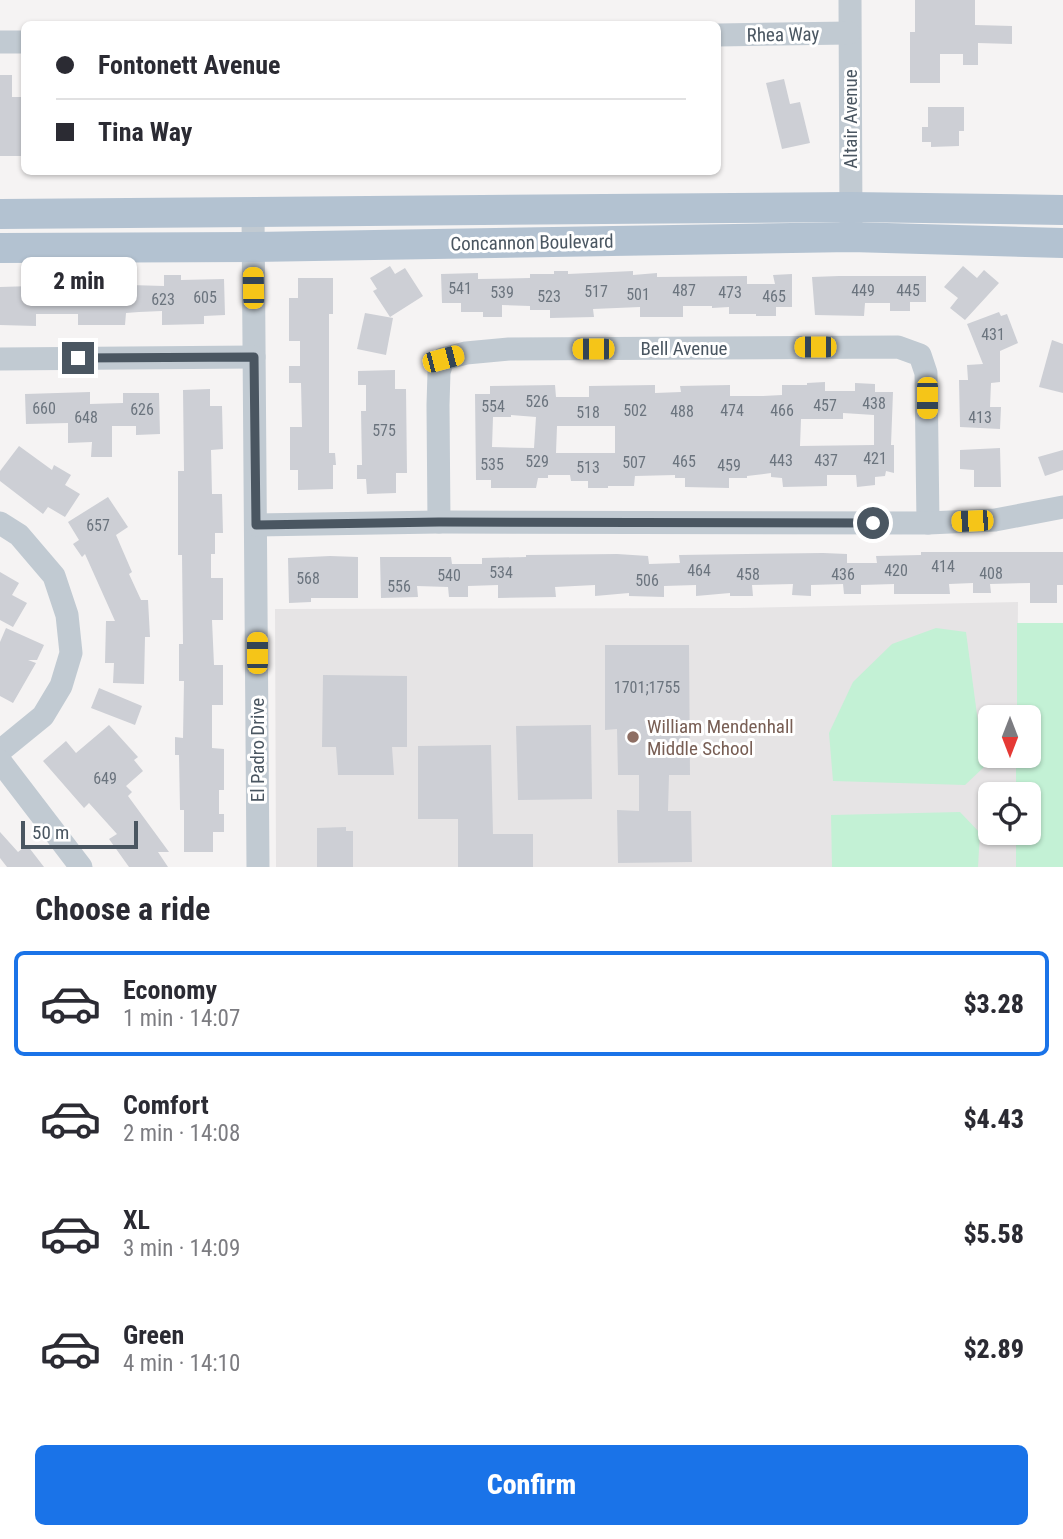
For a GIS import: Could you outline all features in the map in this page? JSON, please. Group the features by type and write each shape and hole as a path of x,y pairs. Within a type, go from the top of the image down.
{"main road":[{"name":"Concannon Boulevard","path":"0,214 850,207 1063,209"},
{"name":"Concannon Boulevard","path":"0,248 253,247 851,237 1063,243"}],"street":[{"name":"Altair Avenue","path":"850,0 851,237"},
{"name":"Rhea Way","path":"721,35 849,33"},
{"path":"0,42 21,42"},
{"name":"El Padro Drive","path":"253,213 258,867"},
{"name":"Bell Avenue","path":"439,522 438,405 439,372 443,359 466,353 509,349 898,347 920,355 926,373 928,523"},
{"path":"0,359 254,357"},
{"path":"256,525 439,522 928,523 995,520 1063,507"},
{"path":"0,523 19,535 54,576 67,615 71,653 61,686 43,716 0,751"},
{"path":"0,761 81,867"}],"shaded area":[{"name":"William Mendenhall Middle School","path":"1018,602 1017,705 978,705 978,768 1016,768 1016,782 978,782 978,845 1016,845 1016,867 276,867 275,609 740,608"}],"green space":[{"path":"1017,623 1063,623 1063,867 1016,867 1016,845 1041,845 1041,782 1016,782 1016,768 1041,768 1041,705 1017,705"},
{"path":"936,628 966,632 978,722 978,768 983,768 965,785 833,781 829,733 853,682 892,644"},
{"path":"960,812 978,831 978,867 832,867 831,815"}],"building":[{"path":"915,0 975,0 975,25 1012,26 1012,44 978,43 978,65 963,65 963,54 940,54 940,83 910,83 910,32 915,32"},
{"path":"0,75 12,75 12,97 21,97 21,156 0,156"},
{"path":"784,79 790,104 800,102 810,143 782,149 766,83"},
{"path":"928,107 964,107 964,131 959,131 959,146 931,147 931,142 922,142 922,127 928,127"},
{"path":"390,266 395,274 405,268 423,296 390,317 373,291 377,289 370,278"},
{"path":"963,266 977,278 984,270 999,283 965,320 950,308 958,298 944,287"},
{"path":"554,271 568,271 568,274 633,271 633,275 657,273 657,277 747,276 747,284 775,284 773,275 792,274 792,307 776,307 776,316 729,314 729,307 683,306 683,317 640,317 640,307 593,309 594,317 550,318 550,310 530,310 530,306 502,305 502,317 483,317 483,312 461,312 461,303 442,303 441,274 478,273 478,279 530,278 530,274 554,274"},
{"path":"164,275 181,275 181,280 224,279 225,315 204,316 204,324 162,325 162,311 139,312 126,313 125,325 78,325 78,314 36,314 36,326 0,325 0,287 96,284 164,286"},
{"path":"926,276 926,302 910,302 910,311 890,311 890,303 865,303 864,316 815,315 812,277"},
{"path":"298,278 333,278 333,314 329,314 329,453 335,453 333,489 298,490 298,470 290,470 290,427 302,427 301,383 289,383 289,366 300,366 300,341 289,341 289,298 298,298"},
{"path":"999,312 1001,316 1007,314 1018,343 1000,351 1000,382 991,383 990,407 1001,407 1000,429 960,427 959,380 968,380 967,365 983,364 967,324"},
{"path":"365,313 393,318 386,355 357,349"},
{"path":"1052,340 1063,344 1063,393 1039,387"},
{"path":"395,370 395,389 406,389 407,473 396,473 396,493 367,494 366,479 357,479 357,465 362,465 361,411 366,411 366,385 358,385 358,371"},
{"path":"825,382 825,391 855,391 855,383 875,384 875,392 893,392 891,445 894,445 894,473 886,471 885,476 875,477 875,485 857,487 856,475 827,475 827,486 783,487 782,478 771,477 771,473 747,478 729,478 729,488 685,487 685,478 675,478 675,475 635,476 634,486 608,488 588,488 588,481 571,481 570,475 538,478 536,488 491,488 491,480 476,480 475,394 490,394 490,386 555,385 556,397 589,397 589,386 655,385 655,393 681,392 680,386 730,385 730,396 763,396 782,395 782,385","holes":["843,413 874,415 874,445 800,446 801,419 843,419","493,417 536,417 534,448 492,447","557,426 615,426 615,453 556,453"]},
{"path":"210,389 210,406 222,406 223,449 211,450 212,494 222,494 223,533 215,533 215,554 211,554 211,578 223,578 223,620 212,620 214,665 223,665 223,705 212,705 212,748 224,749 224,790 219,790 219,814 224,814 224,832 213,832 213,852 184,852 184,810 180,810 179,755 175,755 175,737 183,738 184,681 179,681 179,644 183,644 182,555 178,555 178,471 184,471 183,390"},
{"path":"90,392 90,404 123,403 123,393 159,393 160,434 136,435 136,426 112,426 112,457 91,457 92,442 68,443 68,423 26,424 25,394"},
{"path":"19,446 52,470 54,465 71,475 65,485 80,494 65,517 48,507 43,514 0,481 0,471"},
{"path":"1000,448 1001,487 974,487 974,470 960,469 960,450"},
{"path":"1063,450 1063,470 1045,476 1038,457"},
{"path":"108,497 128,527 116,535 132,572 129,574 141,600 148,600 150,637 145,637 144,684 113,683 114,663 105,663 106,621 115,621 85,554 82,557 73,544 79,540 68,522"},
{"path":"921,552 1063,552 1063,585 1057,585 1057,603 1030,603 1030,583 990,584 991,593 973,593 973,583 949,584 950,594 894,594 894,584 861,585 861,594 844,594 843,584 811,585 811,596 792,595 793,584 752,585 753,596 730,596 730,593 696,596 696,585 664,586 664,597 629,596 629,593 595,596 595,585 555,587 556,597 498,598 498,585 468,586 468,597 449,597 448,587 417,586 418,597 381,598 380,557 451,557 452,564 482,564 482,558 617,554 648,556 649,564 680,563 679,555 823,553 847,554 847,563 877,563 876,556 921,555"},
{"path":"358,557 358,598 311,598 311,602 289,603 288,558"},
{"path":"0,572 19,583 12,595 27,603 13,627 0,620"},
{"path":"6,628 44,645 37,660 28,660 36,663 13,703 0,696 0,642"},
{"path":"605,645 689,645 690,775 669,775 668,811 691,811 692,862 618,863 617,810 639,811 639,775 618,775 617,729 605,730"},
{"path":"323,675 407,676 407,747 392,747 394,775 338,775 336,747 322,747"},
{"path":"99,688 142,706 135,725 91,708"},
{"path":"109,725 138,757 134,760 143,771 126,786 132,792 128,796 169,852 158,852 168,867 129,867 109,839 117,834 89,803 84,808 43,761 66,741 76,753"},
{"path":"591,725 592,799 518,800 516,726"},
{"path":"491,745 493,834 533,834 533,867 458,867 458,819 418,819 418,746"},
{"path":"346,827 346,831 353,831 353,867 317,867 317,828"},
{"path":"0,832 18,852 27,845 44,867 7,867 0,858"}],"place":[{"name":"William Mendenhall Middle School","path":"633,737"}],"route":[{"path":"78,358 254,357 256,525 439,522 873,523"}]}
